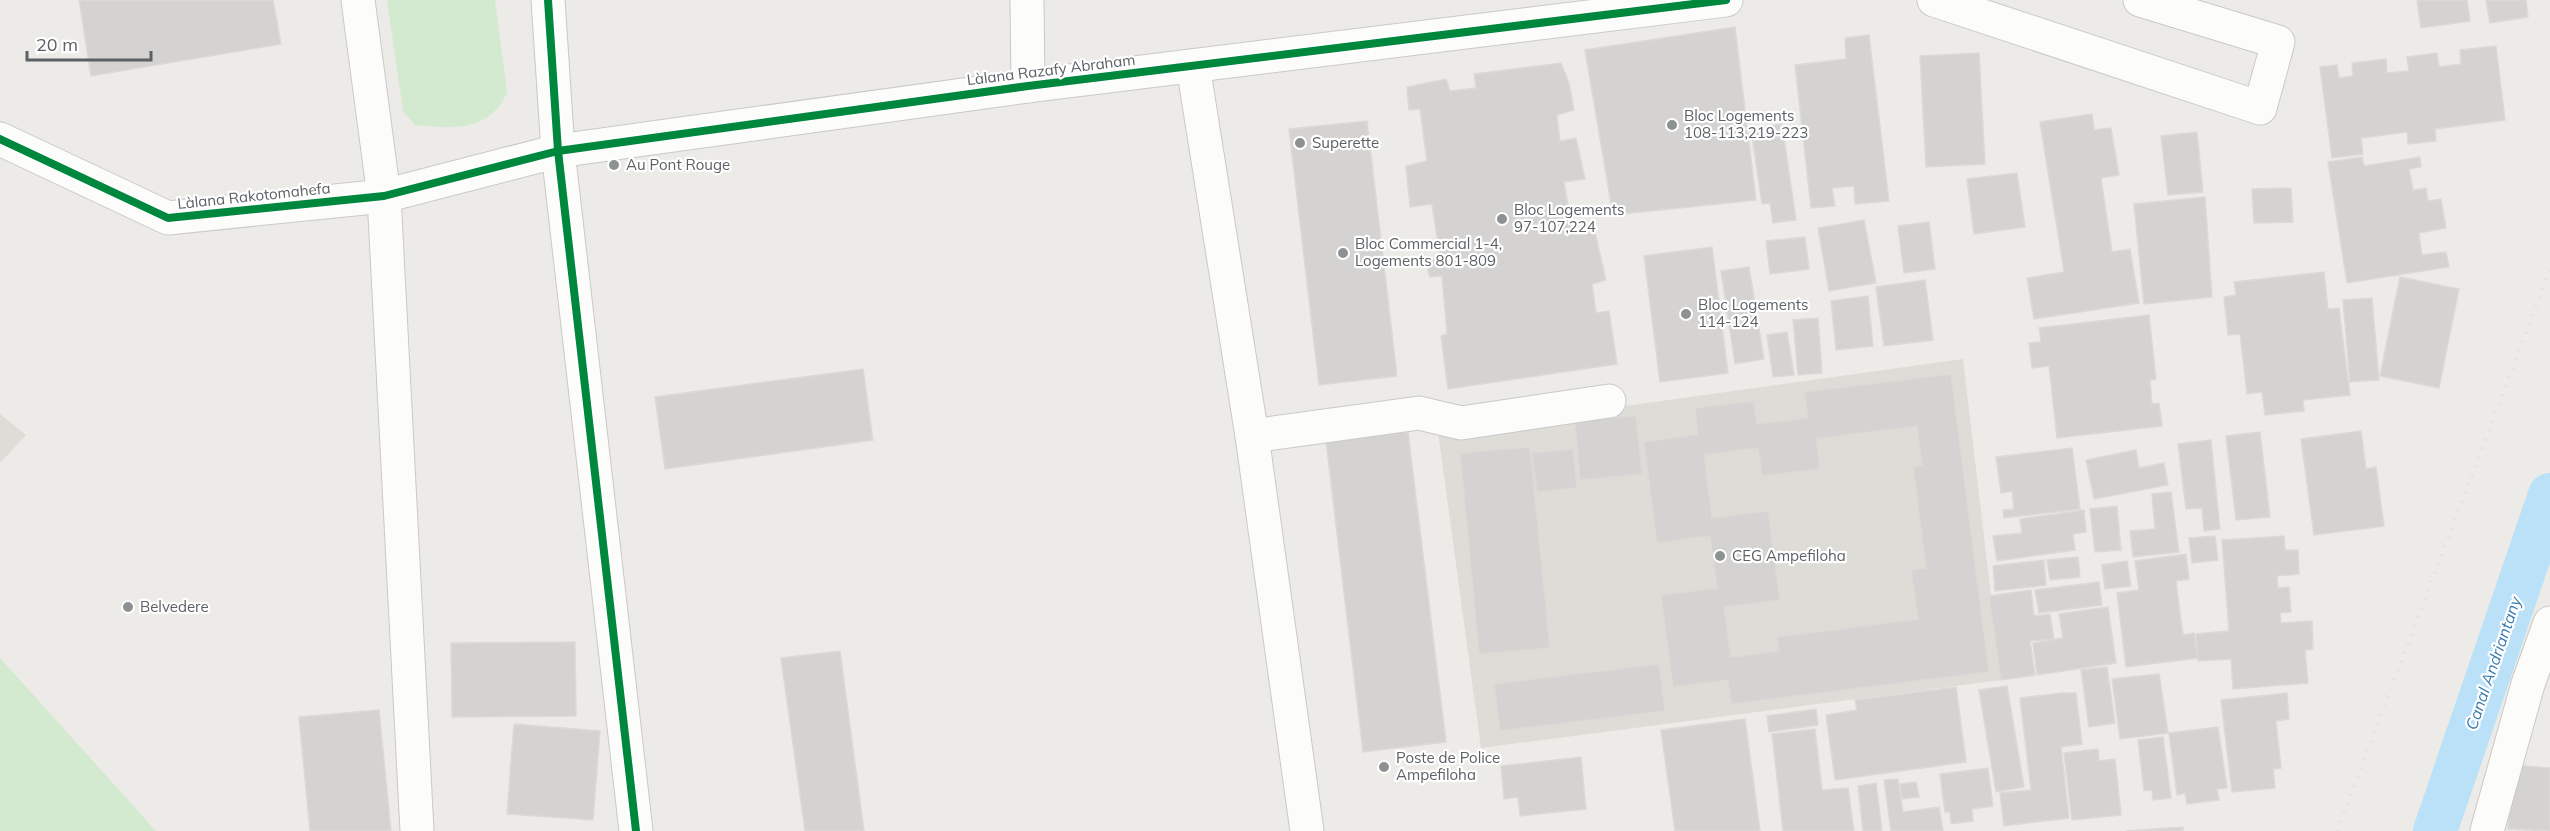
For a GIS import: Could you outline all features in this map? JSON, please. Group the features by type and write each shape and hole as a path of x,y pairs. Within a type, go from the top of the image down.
{"street":[{"path":"358,0 384,196 417,831"},
{"path":"548,0 558,151 636,831"},
{"path":"1027,0 1028,86"},
{"name":"Làlana Razafy Abraham","path":"384,196 558,151 1028,86 1726,0"},
{"path":"1934,0 2260,108 2278,42 2140,0"},
{"path":"1193,66 1252,436 1307,831"},
{"name":"Làlana Rakotomahefa","path":"0,139 168,218 384,196"},
{"path":"1252,436 1419,413 1461,423 1609,401"},
{"path":"2487,831 2528,684 2550,623"}],"shaded area":[{"name":"CEG Ampefiloha","path":"1963,359 2001,680 1481,748 1438,432"},
{"path":"0,414 26,435 0,463"}],"green space":[{"path":"387,0 495,0 507,92 491,115 480,121 456,127 415,125 403,111"},
{"path":"0,658 156,831 0,831"}],"building":[{"path":"79,0 273,0 281,44 91,76"},
{"path":"2417,0 2467,0 2470,21 2421,28"},
{"path":"2486,0 2526,0 2528,17 2490,23"},
{"name":"Bloc Logements 108-113,219-223","path":"1735,27 1756,200 1613,215 1585,50"},
{"path":"1869,35 1889,201 1855,204 1854,186 1832,188 1835,206 1811,208 1795,65 1846,59 1845,38"},
{"path":"2496,46 2505,120 2435,129 2436,141 2408,144 2407,132 2361,138 2363,154 2332,158 2320,67 2337,65 2339,78 2353,76 2352,63 2386,59 2387,73 2409,71 2407,57 2437,53 2439,67 2461,64 2460,50"},
{"path":"1979,53 1985,164 1926,167 1920,56"},
{"name":"Bloc Logements 97-107,224","path":"1561,63 1569,83 1574,110 1557,115 1560,141 1576,138 1585,179 1564,182 1573,234 1595,232 1606,280 1592,284 1596,313 1609,311 1617,364 1448,389 1441,336 1447,334 1442,276 1430,277 1425,261 1440,257 1432,204 1410,207 1406,166 1427,161 1420,109 1409,110 1407,87 1446,79 1450,91 1476,88 1474,74"},
{"path":"2092,114 2094,130 2111,128 2119,175 2101,178 2112,252 2130,249 2139,303 2034,319 2027,278 2064,272 2040,122"},
{"name":"Bloc Commercial 1-4, Logements 801-809","path":"1367,121 1397,376 1319,385 1289,129"},
{"path":"1782,124 1796,220 1773,223 1770,203 1762,204 1751,129"},
{"path":"2197,132 2203,192 2168,195 2161,136"},
{"path":"2362,157 2364,166 2420,157 2421,167 2409,169 2413,190 2426,188 2428,201 2441,199 2446,228 2419,233 2422,255 2446,252 2449,267 2347,283 2328,162"},
{"path":"2017,173 2025,227 1974,234 1967,179"},
{"path":"2291,188 2293,222 2254,223 2252,189"},
{"path":"2205,197 2212,297 2144,304 2134,204"},
{"path":"1864,220 1876,283 1829,291 1818,228"},
{"path":"1929,222 1935,269 1904,273 1898,226"},
{"path":"1805,237 1809,269 1770,274 1766,241"},
{"name":"Bloc Logements 114-124","path":"1712,247 1728,373 1660,382 1644,256"},
{"path":"1749,267 1764,359 1735,364 1721,271"},
{"path":"2324,272 2328,309 2339,308 2350,395 2303,400 2304,411 2265,415 2262,392 2247,394 2240,334 2228,335 2224,297 2236,295 2234,282"},
{"path":"2400,277 2459,289 2439,388 2380,376"},
{"path":"1925,280 1933,340 1884,346 1876,287"},
{"path":"1868,296 1873,346 1836,350 1831,301"},
{"path":"2372,298 2379,380 2350,382 2343,300"},
{"path":"2149,315 2156,379 2150,380 2152,404 2159,403 2162,426 2057,438 2049,366 2032,368 2029,343 2041,342 2039,328"},
{"path":"1818,318 1822,373 1798,375 1793,320"},
{"path":"1787,332 1794,375 1773,377 1767,335"},
{"path":"863,369 873,440 665,469 655,397"},
{"path":"1951,374 1989,672 1731,704 1728,680 1673,687 1661,595 1717,588 1710,536 1657,543 1644,442 1698,434 1695,408 1753,401 1757,424 1808,418 1804,392","holes":["1917,426 1922,465 1913,466 1926,568 1911,570 1918,619 1777,637 1779,651 1731,657 1724,607 1780,600 1768,511 1712,518 1704,455 1758,448 1762,476 1820,469 1816,439"]},
{"path":"1636,416 1642,474 1580,480 1575,421"},
{"path":"2361,431 2366,469 2376,467 2384,526 2314,535 2301,439"},
{"path":"1408,432 1446,742 1363,752 1326,441"},
{"path":"2260,432 2270,517 2236,520 2226,436"},
{"path":"2211,440 2220,529 2204,531 2202,508 2186,509 2178,444"},
{"path":"1530,447 1550,648 1479,654 1460,453"},
{"path":"2072,448 2080,509 2004,518 2003,510 2014,509 2012,491 2001,493 1996,457"},
{"path":"1573,449 1577,488 1537,492 1532,453"},
{"path":"2136,450 2139,468 2164,463 2168,485 2094,499 2086,460"},
{"path":"2171,492 2179,552 2133,557 2130,531 2155,529 2152,494"},
{"path":"2117,506 2121,550 2095,552 2090,509"},
{"path":"2084,510 2086,532 2073,534 2075,550 1997,561 1993,536 2022,533 2020,519"},
{"path":"2215,536 2218,560 2192,563 2189,538"},
{"path":"2284,536 2285,550 2298,550 2299,574 2277,576 2278,588 2289,587 2291,612 2280,613 2281,623 2312,621 2313,649 2305,650 2308,683 2233,689 2231,659 2198,661 2196,634 2229,631 2222,540"},
{"path":"2186,554 2189,579 2176,581 2183,635 2194,633 2198,658 2126,667 2117,593 2139,590 2135,561"},
{"path":"2078,557 2080,577 2050,580 2047,560"},
{"path":"2044,560 2046,585 1995,591 1993,566"},
{"path":"2127,561 2131,586 2105,589 2102,565"},
{"path":"2099,582 2102,605 2039,613 2035,590"},
{"path":"2031,590 2034,616 2050,614 2054,639 2030,641 2035,675 2001,680 1989,596"},
{"path":"2108,607 2116,663 2037,675 2033,643 2063,638 2059,614"},
{"path":"575,642 576,716 452,717 451,643"},
{"path":"840,651 864,831 805,831 781,658"},
{"path":"1659,664 1665,711 1500,731 1494,684"},
{"path":"2107,667 2115,723 2089,727 2081,670"},
{"path":"2159,674 2168,733 2120,739 2112,679"},
{"path":"2007,686 2024,787 1996,792 1979,690"},
{"path":"1956,687 1966,762 1835,780 1826,715 1857,710 1855,700"},
{"path":"2076,693 2082,744 2061,747 2069,818 2004,826 2000,793 2031,790 2020,698"},
{"path":"2287,693 2289,719 2276,721 2281,768 2273,769 2275,788 2232,792 2221,700"},
{"path":"1816,709 1818,725 1769,732 1767,716"},
{"path":"379,710 391,831 310,831 299,717"},
{"path":"1745,719 1760,831 1675,831 1661,730"},
{"path":"514,724 600,731 593,820 507,814"},
{"path":"2218,727 2227,788 2217,789 2219,800 2187,804 2185,793 2177,795 2169,733"},
{"path":"1815,729 1822,790 1848,788 1854,831 1783,831 1772,734"},
{"path":"2163,737 2171,798 2153,800 2152,790 2144,791 2138,740"},
{"path":"2098,749 2099,761 2115,759 2121,815 2072,820 2064,753"},
{"path":"1581,757 1586,809 1520,816 1518,797 1504,799 1501,766"},
{"path":"2512,765 2550,768 2550,831 2508,829"},
{"path":"1988,768 1993,806 1972,809 1973,821 1951,824 1950,812 1945,812 1940,774"},
{"path":"1898,779 1903,812 1939,807 1943,831 1891,831 1884,780"},
{"path":"1916,782 1919,797 1902,799 1900,784"},
{"path":"1876,783 1882,831 1863,831 1858,786"},
{"path":"2183,827 2183,831 2126,831"}],"waterway":[{"name":"Canal Andriantany","path":"2435,831 2550,495"}],"railway":[{"path":"2337,831 2550,269"}],"cycle path":[{"path":"548,0 558,151 636,831"},
{"path":"0,139 168,218 384,196 558,151 1028,86 1726,0"}],"place":[{"name":"Bloc Logements 108-113,219-223","path":"1672,125"},
{"name":"Superette","path":"1300,143"},
{"name":"Au Pont Rouge","path":"614,165"},
{"name":"Bloc Logements 97-107,224","path":"1502,219"},
{"name":"Bloc Commercial 1-4, Logements 801-809","path":"1343,253"},
{"name":"Bloc Logements 114-124","path":"1686,314"},
{"name":"CEG Ampefiloha","path":"1720,556"},
{"name":"Belvedere","path":"128,607"},
{"name":"Poste de Police Ampefiloha","path":"1384,767"}]}
